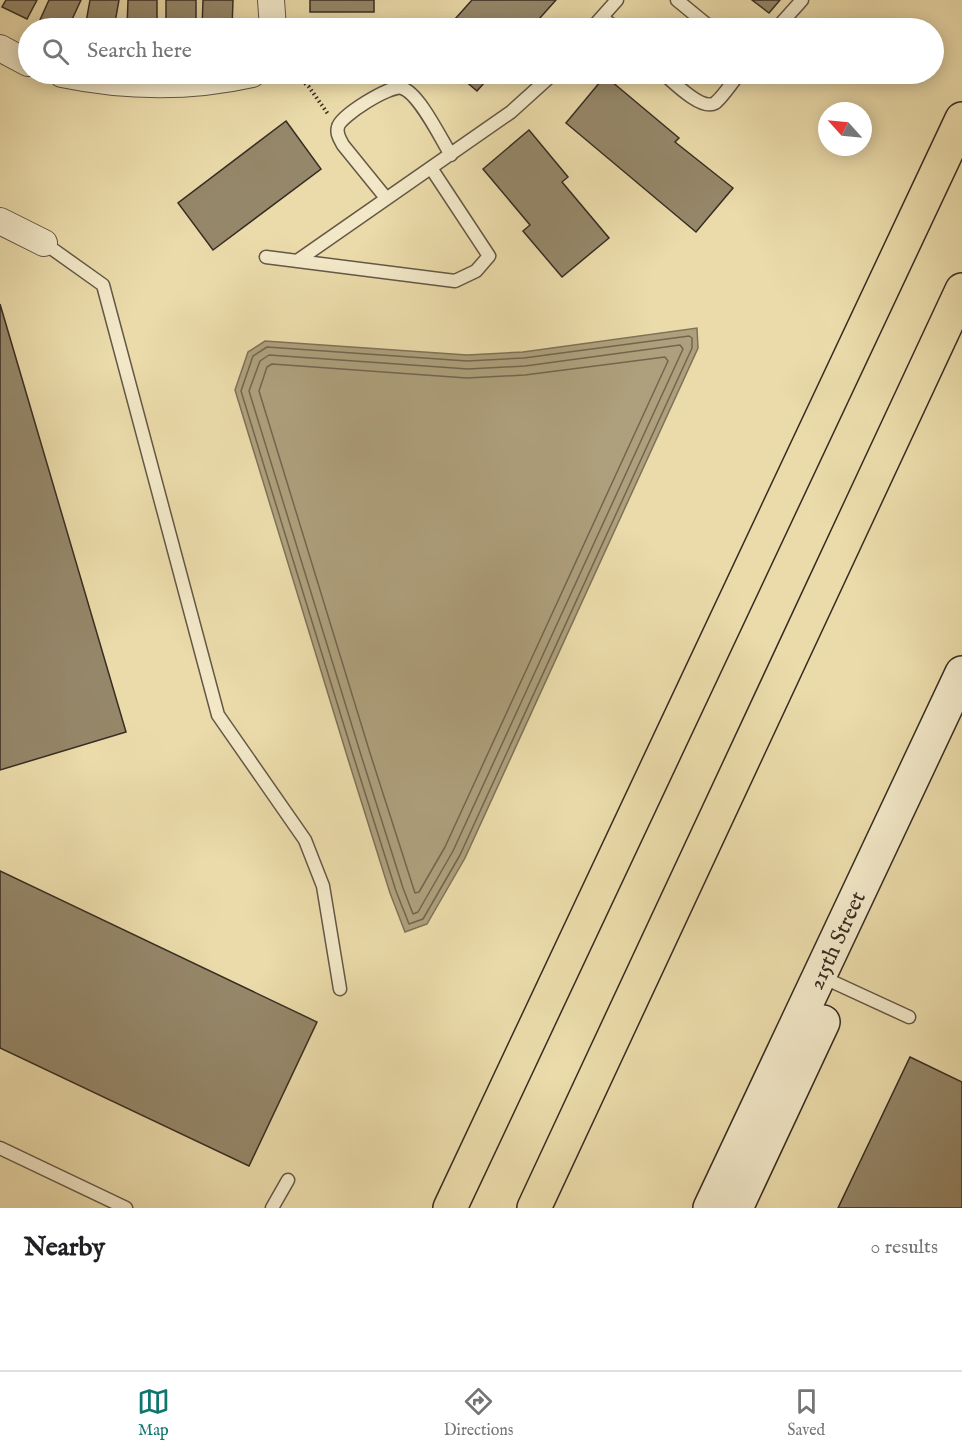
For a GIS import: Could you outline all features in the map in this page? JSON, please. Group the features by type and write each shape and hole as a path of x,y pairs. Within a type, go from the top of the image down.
{"highway":[{"path":"450,1208 962,119"},
{"path":"534,1208 962,290"}],"street":[{"path":"271,0 272,18"},
{"path":"0,48 18,58"},
{"path":"129,84 158,84"},
{"path":"0,221 44,243"},
{"name":"215th Street","path":"736,1208 962,673"},
{"name":"215th Street","path":"710,1208 928,797 962,718"}],"lane":[{"path":"602,17 617,0"},
{"path":"677,0 699,18"},
{"path":"786,18 802,0"},
{"path":"297,261 512,112 542,84"},
{"path":"676,84 705,105 715,103 731,84"},
{"path":"386,198 343,145 337,134 342,117 391,88 401,87 413,94 451,155"},
{"path":"266,257 455,281 476,271 489,256 431,168"},
{"path":"44,243 103,285 219,715 305,840 323,886 340,989"},
{"path":"830,981 909,1017"},
{"path":"0,1148 126,1208"},
{"path":"272,1208 288,1180"}],"path":[{"path":"306,84 338,126"}],"water":[{"path":"697,328 698,348 465,858 427,924 405,932 390,893 235,390 248,352 265,341 467,355 523,352"}],"building":[{"path":"6,0 37,0 28,18 2,7"},
{"path":"49,0 81,0 73,18 41,18"},
{"path":"90,0 119,0 116,18 87,18"},
{"path":"128,0 157,0 157,18 127,18"},
{"path":"166,0 196,0 196,18 166,18"},
{"path":"203,0 233,0 232,18 202,18"},
{"path":"310,0 374,0 374,12 310,12"},
{"path":"472,0 556,0 540,18 456,18"},
{"path":"752,0 780,0 769,13"},
{"path":"469,84 483,84 477,91"},
{"path":"598,84 615,84 679,138 675,142 733,188 696,232 566,123"},
{"path":"286,121 321,169 213,250 178,203"},
{"path":"529,130 568,177 562,182 609,238 562,277 523,231 530,225 483,169"},
{"path":"0,304 126,732 0,770"},
{"path":"0,871 317,1022 249,1166 0,1048"},
{"path":"910,1057 962,1082 962,1208 838,1208"}]}
